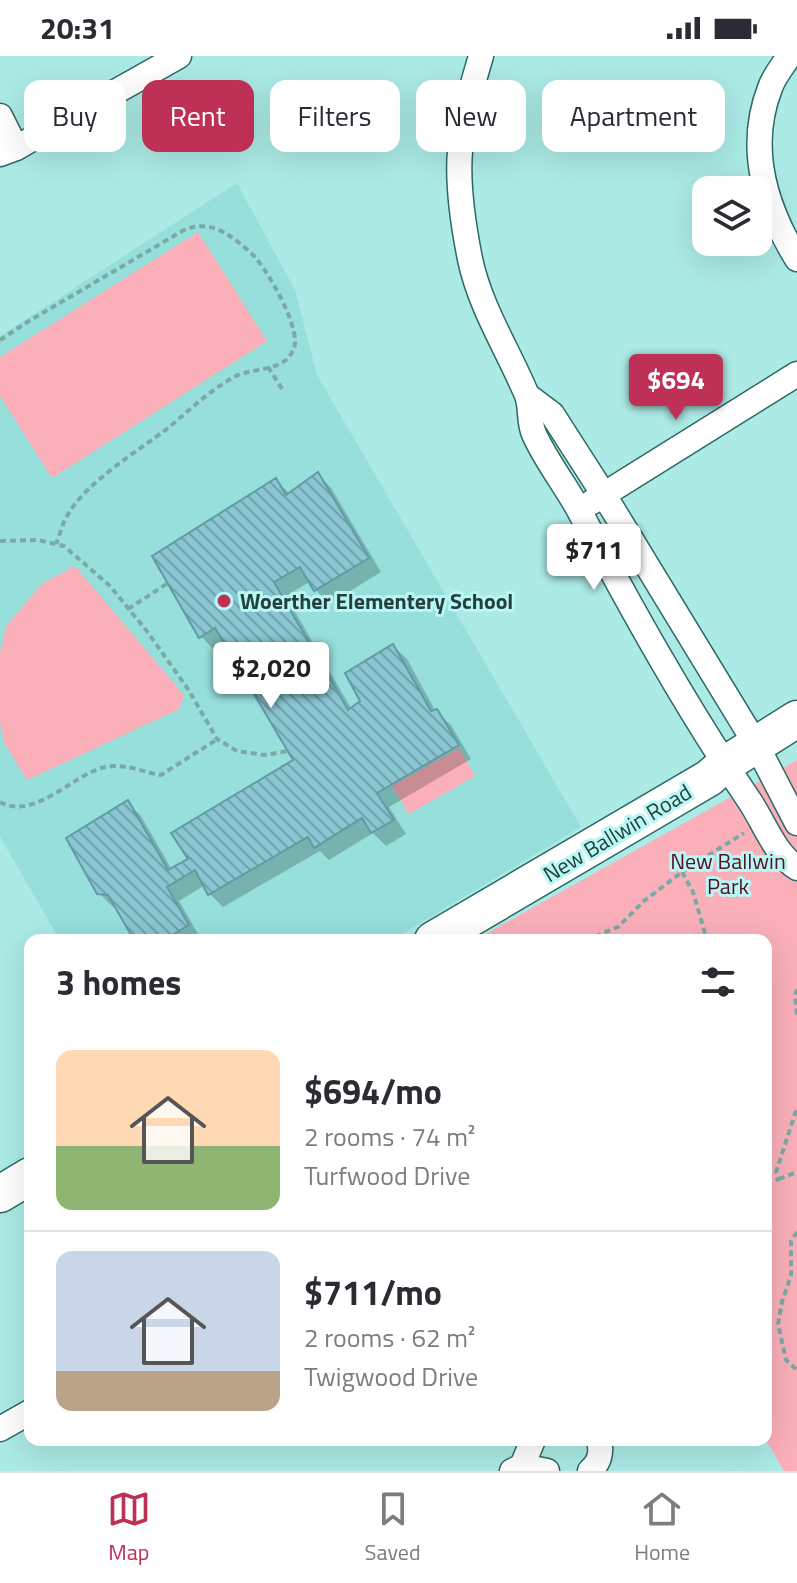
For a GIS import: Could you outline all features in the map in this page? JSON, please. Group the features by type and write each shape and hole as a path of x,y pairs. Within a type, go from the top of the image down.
{"main road":[{"name":"New Ballwin Road","path":"443,934 709,778 724,765 797,719"},
{"path":"0,1194 24,1180"}],"street":[{"path":"0,116 8,151 179,56"},
{"path":"481,56 465,114 460,150 463,218 470,261 480,295 528,396 532,432 579,510 644,632 724,765 751,802 782,855 797,868"},
{"path":"789,56 771,84 761,116 759,142 762,178 770,206 797,259"},
{"path":"579,510 797,374"},
{"path":"528,396 552,414 604,495 757,746 797,823"},
{"path":"0,1429 24,1415"},
{"path":"530,1446 517,1468 547,1471"},
{"path":"590,1471 600,1458 600,1446"}],"path":[{"path":"0,340 195,226 209,226 228,234 253,255 275,285 289,316 295,343 290,356 280,365 238,375 217,388 120,463 81,497 67,515 56,544"},
{"path":"268,367 284,392"},
{"path":"0,541 38,540 64,546 110,586 188,689 217,739 237,751 264,755 288,751"},
{"path":"128,609 168,583"},
{"path":"0,802 7,806 25,807 105,767 127,766 161,775 217,739"},
{"path":"601,934 618,927 644,901 682,872 749,830"},
{"path":"682,872 693,892 705,934"},
{"path":"797,989 797,1018"},
{"path":"779,1179 776,1172 797,1108"},
{"path":"772,1181 797,1172"},
{"path":"797,1232 791,1241 791,1275 778,1324 786,1360 797,1370"}],"shaded area":[{"name":"Woerther Elementery School","path":"237,183 295,290 317,375 581,827 402,934 57,934 0,837 0,336"}],"green space":[{"path":"198,232 267,341 52,478 0,396 0,357"},
{"path":"75,566 184,695 179,709 27,780 4,742 0,722 0,654 6,626 43,583"},
{"path":"459,748 475,776 409,814 392,786"},
{"name":"New Ballwin Park","path":"797,760 797,1471 784,1471 769,1446 772,1446 772,934 486,934"}],"building":[{"path":"318,472 369,558 314,591 300,567 274,582 348,710 360,701 345,673 393,644 431,711 437,709 459,745 377,793 394,820 371,833 362,818 314,848 308,837 208,895 195,870 167,887 189,925 174,934 131,934 108,895 97,894 66,838 128,800 168,870 188,859 171,833 293,760 215,628 199,638 152,556 276,478 286,495"}],"place":[{"name":"Woerther Elementery School","path":"224,601"}]}
